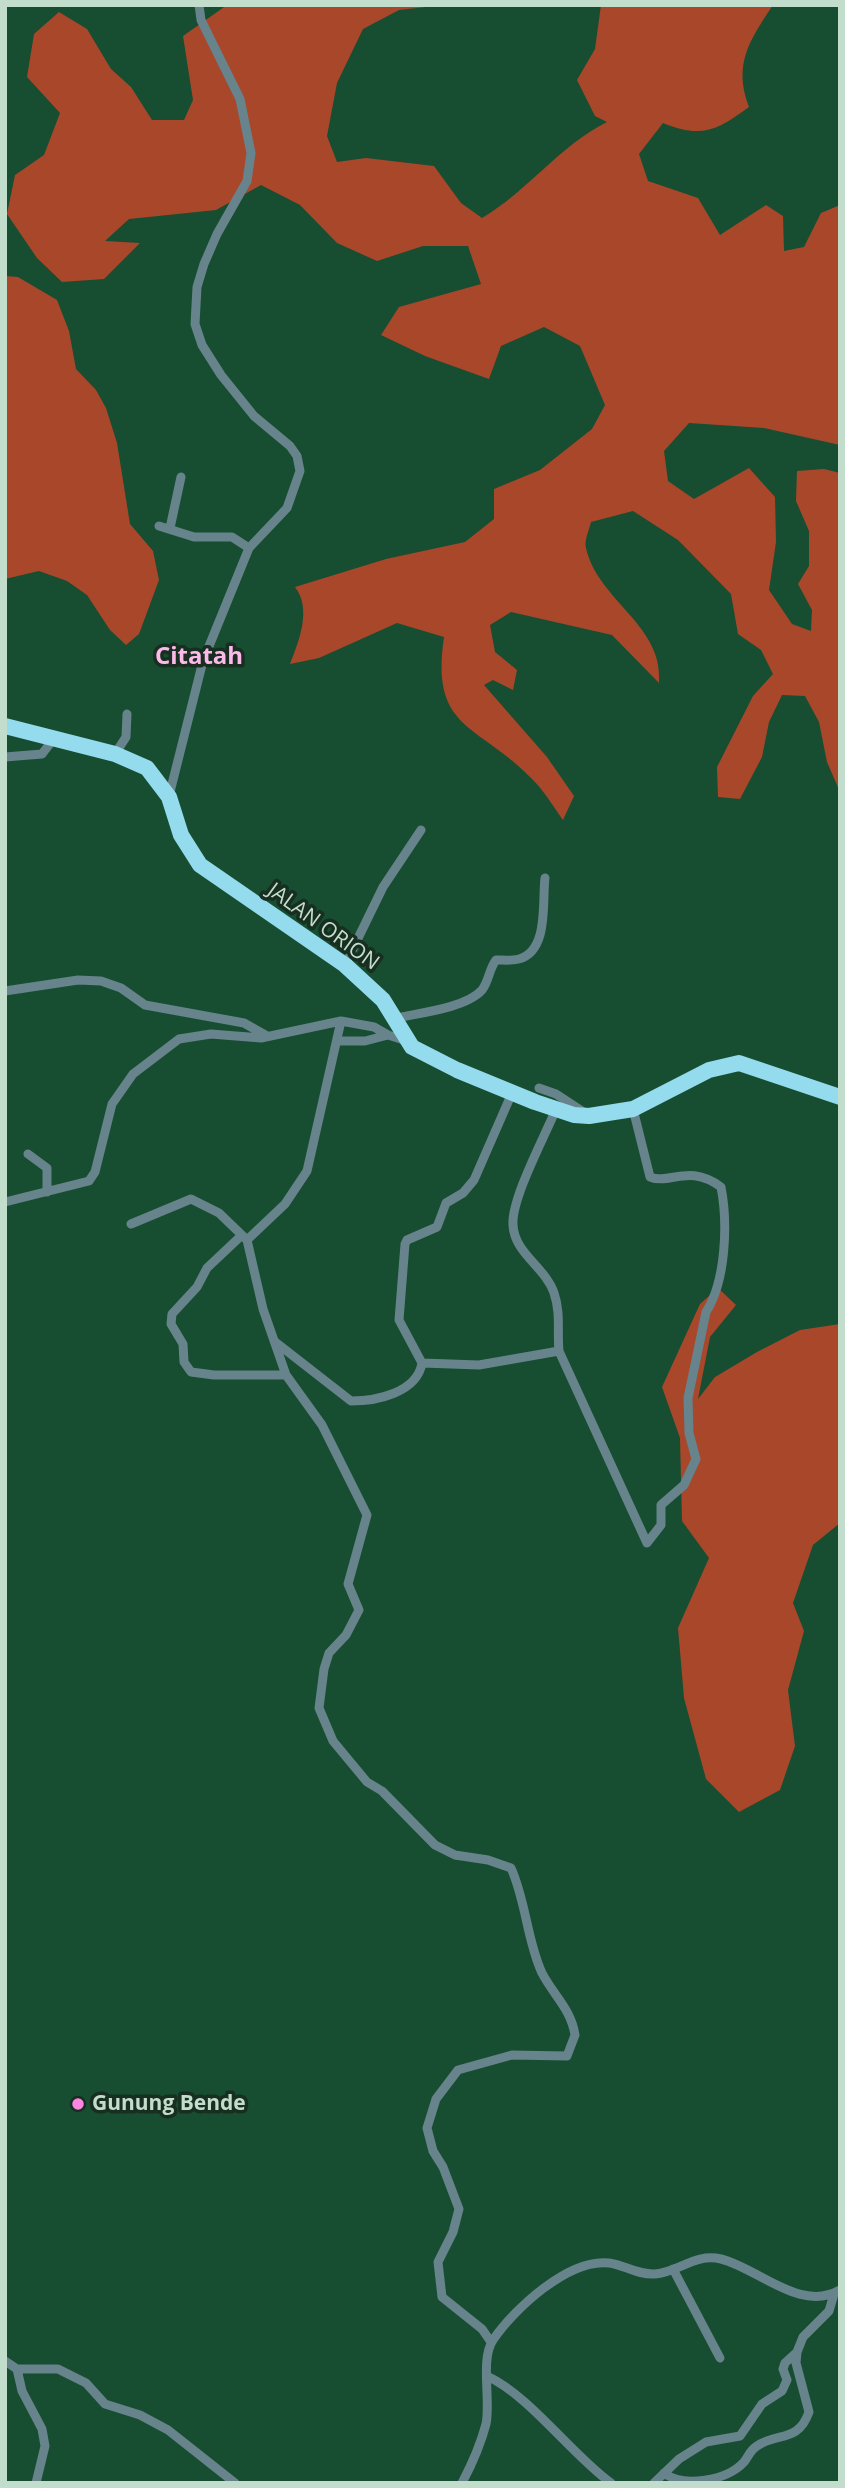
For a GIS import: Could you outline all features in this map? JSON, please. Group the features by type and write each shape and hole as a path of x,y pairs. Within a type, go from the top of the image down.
{"highway":[{"name":"JALAN ORION","path":"5,726 116,754 147,768 169,797 181,835 200,864 345,965 383,1000 396,1018 407,1041"},
{"path":"407,1041 424,1055 512,1093 556,1109 589,1116 633,1109 709,1070 739,1063 840,1097"}],"street":[{"path":"169,797 203,662 249,548 287,509 300,471 297,456 290,446 254,415 221,375 202,345 195,324 197,287 204,264 216,234 247,181 251,153 240,99 201,20 199,5"},
{"path":"170,528 181,477"},
{"path":"159,526 194,537 232,537 249,548"},
{"path":"116,754 126,737 127,713"},
{"path":"5,757 42,754 55,737"},
{"path":"345,965 383,887 421,830"},
{"path":"396,1018 428,1014 478,995 485,986 496,960 517,960 531,951 541,933 545,878"},
{"path":"5,991 78,980 102,981 155,1008 244,1023 267,1036"},
{"path":"286,1375 214,1376 191,1371 184,1362 183,1344 171,1324 172,1314 197,1287 207,1268 285,1204 307,1171 341,1021"},
{"path":"5,1202 77,1186 92,1178 112,1104 133,1074 179,1039 211,1034 251,1039 341,1021 374,1027 407,1041"},
{"path":"337,1041 365,1041 388,1035"},
{"path":"539,1088 564,1099 589,1116"},
{"path":"272,1339 351,1401 365,1401 397,1392 415,1381 422,1363 399,1320 405,1244 407,1240 437,1227 446,1203 463,1193 474,1180 512,1093"},
{"path":"556,1109 525,1182 513,1225 518,1244 554,1293 560,1322 559,1352 647,1543 661,1525 661,1505 684,1485 696,1459 689,1433 688,1398 706,1312 713,1300 727,1227 721,1187 714,1182 683,1174 655,1179 650,1177 633,1109"},
{"path":"28,1154 47,1168 47,1192"},
{"path":"131,1224 191,1199 219,1213 245,1238 272,1339 286,1375 322,1425 367,1515 348,1584 359,1610 346,1634 329,1653 319,1708 334,1741 367,1782 383,1791 435,1845 455,1855 488,1860 511,1868 519,1886 541,1972 564,2003 573,2022 575,2035 567,2056 512,2055 458,2070 436,2099 427,2128 433,2151 443,2167 459,2208 453,2232 438,2262 442,2297 482,2329 491,2342"},
{"path":"422,1363 479,1365 559,1352"},
{"path":"462,2483 486,2423 491,2342 537,2294 579,2268 610,2263 632,2272 653,2274 706,2257 733,2263 803,2296 837,2292"},
{"path":"673,2269 720,2358"},
{"path":"664,2473 681,2482 704,2481 743,2463 755,2447 790,2436 800,2428 809,2412 796,2363 797,2352 803,2337 828,2311 837,2292"},
{"path":"654,2483 706,2442 740,2436 762,2404 782,2391 787,2380 783,2369 785,2363 797,2352"},
{"path":"5,2361 17,2369 58,2369 86,2383 104,2404 140,2415 168,2430 235,2483"},
{"path":"17,2369 22,2391 42,2429 45,2446 36,2483"},
{"path":"487,2376 506,2385 611,2483"}],"shaded area":[{"path":"227,5 444,5 399,10 363,29 337,83 327,136 337,162 366,158 434,166 461,203 482,218 514,195 574,143 607,122 595,116 577,80 595,49 601,5 773,5 751,42 743,66 744,92 749,107 709,130 688,130 663,123 639,154 648,181 698,198 720,235 766,205 783,216 784,251 804,247 821,213 840,205 840,445 764,428 689,423 664,451 668,481 694,499 749,468 775,497 776,542 769,590 792,624 811,631 812,610 798,584 809,566 809,531 796,501 797,471 824,469 840,473 840,792 827,762 819,722 805,696 782,695 769,722 762,757 740,799 718,797 717,767 753,696 773,674 761,650 738,634 731,594 678,540 633,511 591,522 586,545 593,567 603,583 651,645 658,663 659,683 612,635 511,612 490,625 495,652 517,670 513,690 493,680 484,685 547,757 574,796 563,820 535,782 511,759 462,722 451,708 444,691 444,637 397,623 319,658 290,664 300,635 303,615 303,605 295,587 386,559 465,542 494,519 494,489 540,470 592,429 605,405 580,346 544,327 501,346 489,379 425,356 381,335 399,307 481,284 468,246 423,246 377,261 337,243 300,205 261,185 216,210 129,219 105,241 140,243 104,279 62,282 37,258 7,214 15,175 44,155 60,113 27,77 34,34 59,12 87,29 111,69 131,87 152,120 184,120 193,100 183,36"},
{"path":"5,276 18,277 57,300 69,331 76,369 96,390 106,408 117,443 130,524 153,551 159,580 139,634 126,645 110,630 87,595 67,581 39,571 5,579"},
{"path":"718,1288 736,1305 710,1337 698,1399 715,1377 757,1352 800,1330 840,1324 840,1523 813,1545 793,1603 804,1631 788,1690 795,1746 780,1790 739,1812 706,1779 684,1698 678,1628 709,1558 682,1521 680,1438 662,1387 700,1304"}],"place":[{"name":"Gunung Bende","path":"78,2104"}],"district":[{"name":"Citatah","path":"199,657"}]}
